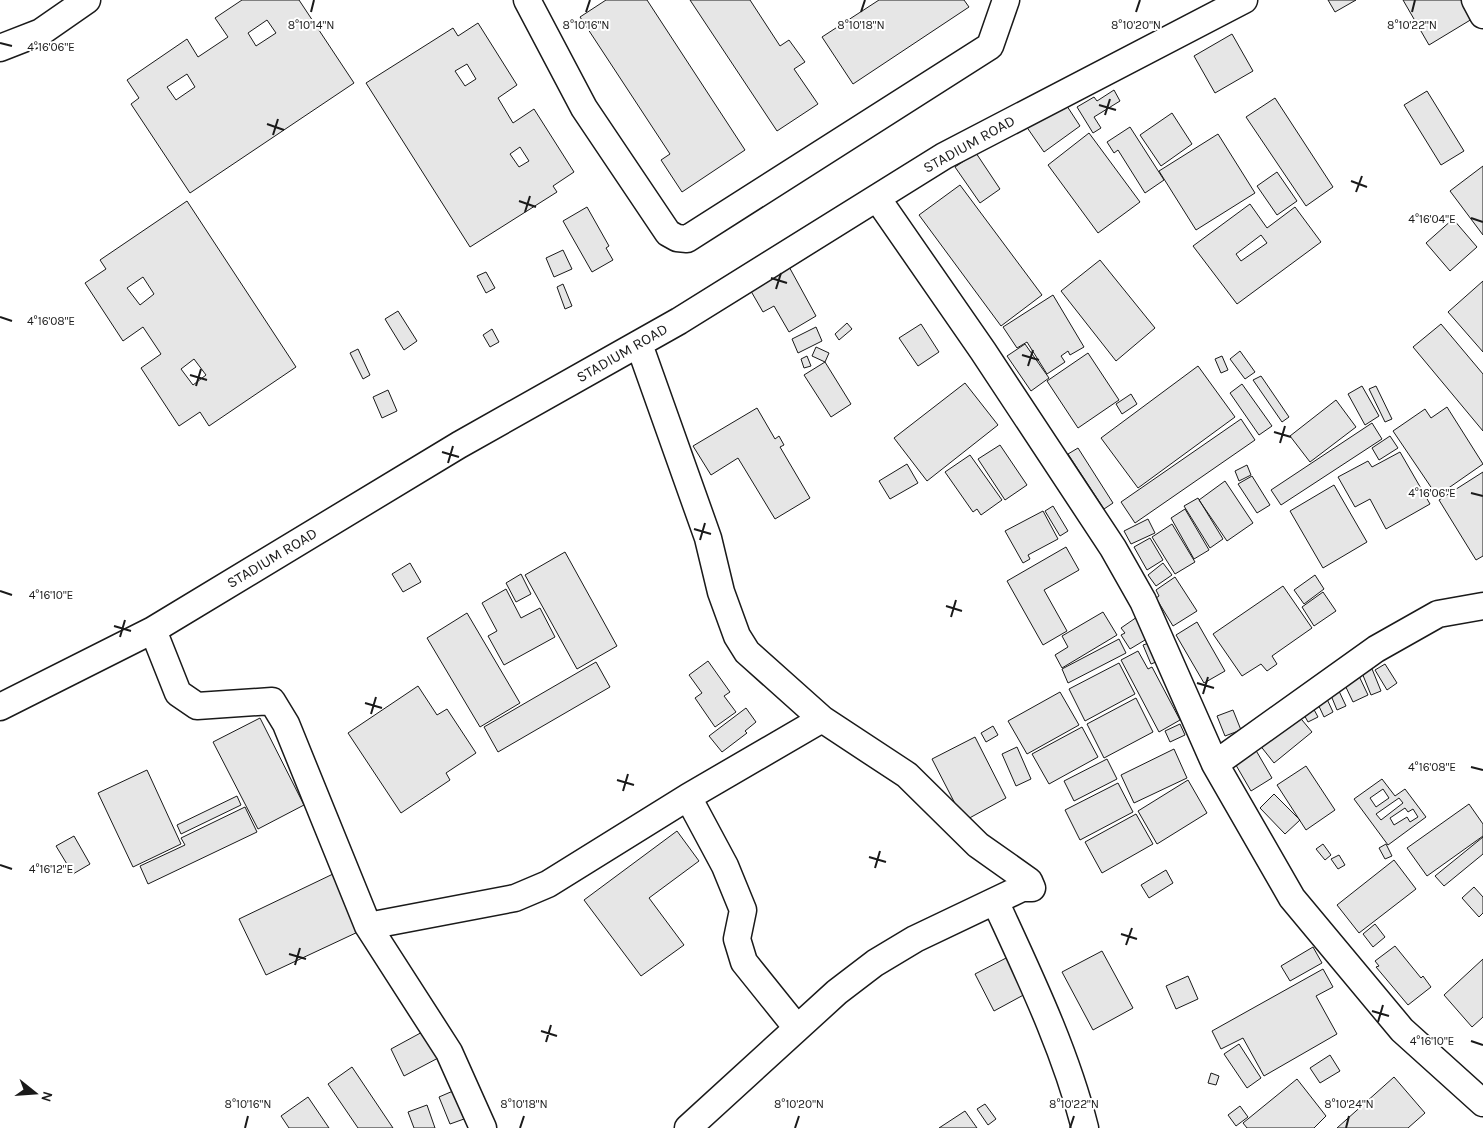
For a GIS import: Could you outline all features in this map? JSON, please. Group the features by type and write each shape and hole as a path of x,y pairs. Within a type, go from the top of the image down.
{"street":[{"path":"0,48 41,32 87,0"},
{"path":"527,0 584,108 628,178 668,234 677,238 687,239 990,46 1006,0"},
{"name":"STADIUM ROAD","path":"0,707 153,630 459,445 639,344 944,156 1244,0"},
{"path":"1476,0 1483,15"},
{"path":"877,198 989,359 1113,548 1142,601 1215,764 1292,898 1402,1030 1483,1103"},
{"path":"639,344 708,538 722,592 738,636 748,652 822,719 907,776 978,844 1029,881 1032,888 1022,888 915,938 875,963 837,992 688,1128"},
{"path":"1215,764 1376,649 1438,614 1483,606"},
{"path":"153,630 178,693 197,706 272,701 286,724 368,926 449,1052 483,1128"},
{"path":"368,926 515,898 548,884 688,796 822,719"},
{"path":"688,796 725,866 743,910 737,939 744,962 797,1028"},
{"path":"995,901 1049,1019 1075,1087 1085,1128"}],"building":[{"path":"242,0 299,0 354,83 190,193 131,104 139,98 127,80 187,39 198,57 228,37 215,18","holes":["267,20 276,33 256,46 248,33","187,74 195,87 176,100 167,87"]},
{"path":"606,0 647,0 745,150 682,192 661,160 670,154 580,17"},
{"path":"690,0 750,0 780,46 789,40 805,62 794,69 818,104 777,131"},
{"path":"879,0 964,0 969,7 853,84 822,37"},
{"path":"1328,0 1356,0 1335,12"},
{"path":"1403,0 1461,0 1472,19 1429,45"},
{"path":"478,23 517,85 498,98 513,123 534,109 574,172 553,186 557,192 470,247 366,83 453,28 458,36","holes":["467,64 476,79 465,86 455,71","520,147 529,161 519,167 510,154"]},
{"path":"1232,34 1253,71 1215,93 1194,56"},
{"path":"1114,90 1120,101 1094,117 1101,128 1093,133 1077,107 1094,97 1097,101"},
{"path":"1427,91 1464,151 1441,165 1404,105"},
{"path":"1275,98 1333,187 1306,206 1246,117"},
{"path":"1063,100 1080,126 1044,152 1026,126"},
{"path":"1172,113 1192,144 1161,166 1140,135"},
{"path":"1130,127 1164,180 1145,193 1118,150 1114,153 1107,142"},
{"path":"1089,133 1140,202 1098,233 1048,165"},
{"path":"1218,134 1255,193 1196,230 1159,171"},
{"path":"976,153 1000,189 980,203 955,167"},
{"path":"1483,166 1483,235 1450,191"},
{"path":"1277,172 1297,201 1277,215 1257,186"},
{"path":"960,185 1042,295 1001,326 919,215"},
{"path":"187,201 296,367 209,426 200,412 179,426 141,368 161,354 143,327 123,341 85,283 106,269 100,260","holes":["143,277 154,294 140,305 127,288","194,359 206,375 193,385 181,369"]},
{"path":"1250,204 1267,228 1295,207 1321,242 1237,304 1193,246","holes":["1261,235 1267,243 1241,261 1236,254"]},
{"path":"587,207 609,246 606,248 613,260 592,272 563,221"},
{"path":"1453,219 1477,247 1450,271 1426,243"},
{"path":"563,250 572,269 554,277 546,258"},
{"path":"1100,260 1155,328 1116,361 1061,291"},
{"path":"787,263 816,316 789,332 774,306 763,312 748,286"},
{"path":"486,272 495,288 486,293 477,276"},
{"path":"1483,281 1483,352 1448,312"},
{"path":"563,284 572,306 565,309 557,287"},
{"path":"1053,295 1084,347 1070,355 1068,351 1061,356 1065,362 1047,374 1027,342 1017,348 1003,327"},
{"path":"398,311 417,341 404,350 385,319"},
{"path":"847,323 852,329 839,340 835,334"},
{"path":"921,324 939,352 918,366 899,338"},
{"path":"1441,324 1483,374 1483,431 1413,347"},
{"path":"816,327 822,341 798,353 792,339"},
{"path":"492,329 499,342 490,347 483,335"},
{"path":"1025,344 1049,378 1031,391 1007,356"},
{"path":"816,347 829,353 825,362 812,356"},
{"path":"358,349 370,375 363,379 350,353"},
{"path":"1240,351 1255,372 1245,379 1230,359"},
{"path":"1088,353 1119,400 1078,428 1047,381"},
{"path":"807,356 811,366 804,368 801,359"},
{"path":"1222,356 1228,370 1221,373 1215,359"},
{"path":"825,362 851,404 831,417 804,375"},
{"path":"1198,366 1235,417 1138,488 1101,438"},
{"path":"1261,376 1289,417 1282,422 1253,380"},
{"path":"965,383 998,425 927,481 894,438"},
{"path":"1242,384 1272,426 1259,435 1230,393"},
{"path":"1362,386 1379,416 1365,425 1348,394"},
{"path":"1376,386 1392,419 1385,422 1369,389"},
{"path":"388,390 397,411 382,418 373,397"},
{"path":"1131,394 1137,404 1122,414 1116,404"},
{"path":"1336,400 1356,427 1310,462 1290,436"},
{"path":"1447,407 1483,464 1437,496 1393,431 1425,409 1431,418"},
{"path":"757,408 775,439 779,436 784,445 780,447 810,498 775,519 738,458 711,475 693,446"},
{"path":"1241,419 1255,440 1135,523 1121,502"},
{"path":"1372,423 1382,439 1281,505 1271,490"},
{"path":"1390,436 1398,448 1379,460 1372,448"},
{"path":"1000,445 1027,485 1005,500 978,459"},
{"path":"1078,448 1113,503 1104,509 1068,454"},
{"path":"1400,452 1430,504 1386,529 1370,499 1355,507 1338,477 1368,461 1372,467"},
{"path":"970,455 1002,500 981,515 977,509 973,512 945,472"},
{"path":"907,464 918,483 890,499 879,481"},
{"path":"1247,465 1251,475 1239,481 1235,471"},
{"path":"1483,472 1483,556 1476,560 1439,500"},
{"path":"1252,476 1270,505 1257,513 1238,484"},
{"path":"1225,481 1253,523 1227,541 1199,500"},
{"path":"1334,485 1367,542 1323,568 1290,511"},
{"path":"1198,498 1223,539 1210,548 1184,506"},
{"path":"1053,506 1068,531 1060,536 1045,511"},
{"path":"1185,509 1209,550 1194,559 1171,518"},
{"path":"1043,511 1058,539 1028,555 1030,559 1023,563 1005,531"},
{"path":"1148,519 1155,533 1131,544 1124,531"},
{"path":"1172,524 1195,562 1175,574 1152,537"},
{"path":"1150,538 1163,560 1147,570 1134,547"},
{"path":"1066,547 1079,570 1044,590 1067,631 1043,645 1007,581"},
{"path":"565,552 617,646 577,669 525,575"},
{"path":"410,563 421,582 403,592 392,574"},
{"path":"1163,563 1172,575 1156,586 1148,575"},
{"path":"521,574 531,594 516,602 506,583"},
{"path":"1315,575 1324,589 1304,604 1294,590"},
{"path":"1175,577 1197,611 1173,626 1156,598 1159,596 1156,590"},
{"path":"1283,586 1312,628 1272,656 1277,664 1267,671 1261,664 1242,676 1213,634"},
{"path":"506,589 521,618 540,608 555,637 504,665 488,636 497,631 482,603"},
{"path":"1323,592 1336,611 1314,626 1302,607"},
{"path":"1103,612 1117,635 1062,668 1055,655 1068,647 1062,636"},
{"path":"467,613 520,703 480,727 427,638"},
{"path":"1137,617 1150,637 1130,649 1121,635 1125,633 1121,628"},
{"path":"1197,622 1225,671 1204,683 1176,635"},
{"path":"1119,639 1126,653 1068,683 1062,669"},
{"path":"1149,643 1156,662 1151,664 1143,645"},
{"path":"1138,651 1148,669 1152,667 1180,720 1159,732 1121,660"},
{"path":"708,661 730,692 724,696 736,712 715,727 695,698 702,693 689,675"},
{"path":"596,662 610,687 498,752 484,727"},
{"path":"1119,663 1135,694 1085,721 1069,689"},
{"path":"1370,664 1381,691 1371,695 1360,668"},
{"path":"1385,664 1397,683 1387,690 1375,670"},
{"path":"1358,674 1368,695 1353,702 1343,681"},
{"path":"418,686 437,715 447,709 476,753 446,773 450,780 401,813 348,733"},
{"path":"1338,689 1346,706 1337,710 1330,693"},
{"path":"1060,692 1079,725 1027,754 1008,721"},
{"path":"1326,697 1333,712 1324,717 1317,702"},
{"path":"1136,698 1153,732 1104,758 1087,724"},
{"path":"1311,704 1318,717 1308,722 1301,709"},
{"path":"746,708 756,722 745,731 747,733 722,752 709,736"},
{"path":"1233,710 1241,730 1225,736 1217,716"},
{"path":"1297,714 1312,732 1274,763 1259,744"},
{"path":"260,718 304,805 258,829 213,742"},
{"path":"1180,724 1185,735 1170,742 1165,731"},
{"path":"993,726 998,735 986,742 981,733"},
{"path":"1082,727 1098,757 1049,784 1032,754"},
{"path":"975,737 1006,798 964,821 932,759"},
{"path":"1017,747 1031,779 1016,786 1002,754"},
{"path":"1254,747 1272,778 1251,791 1233,760"},
{"path":"1174,749 1187,778 1134,803 1121,775"},
{"path":"1107,759 1117,779 1074,801 1064,781"},
{"path":"1306,766 1335,810 1306,830 1277,785"},
{"path":"147,770 181,844 133,867 98,793"},
{"path":"1382,779 1395,796 1405,789 1426,817 1388,845 1354,799","holes":["1383,789 1389,798 1376,807 1370,798","1399,798 1403,803 1381,820 1376,814","1405,808 1408,812 1413,809 1418,817 1410,822 1407,817 1394,825 1390,818"]},
{"path":"1188,780 1207,813 1157,844 1138,811"},
{"path":"1118,783 1133,812 1080,840 1065,810"},
{"path":"1274,794 1300,820 1285,834 1260,808"},
{"path":"237,796 241,805 181,834 177,825"},
{"path":"1469,804 1483,824 1483,836 1427,876 1407,848"},
{"path":"245,807 257,832 148,884 140,866 185,845 181,838"},
{"path":"1136,814 1153,844 1102,873 1085,842"},
{"path":"677,831 699,861 649,898 684,945 641,976 584,900"},
{"path":"74,836 90,864 73,874 56,846"},
{"path":"1483,837 1483,854 1444,886 1435,876"},
{"path":"1323,844 1331,855 1325,860 1316,849"},
{"path":"1386,844 1392,856 1385,859 1379,848"},
{"path":"1339,855 1345,865 1338,869 1331,859"},
{"path":"1394,860 1416,889 1359,933 1337,905"},
{"path":"1166,870 1173,883 1149,898 1141,885"},
{"path":"333,874 360,931 266,975 239,919"},
{"path":"1474,887 1483,897 1483,913 1479,917 1462,898"},
{"path":"1375,924 1385,937 1373,947 1363,934"},
{"path":"1395,946 1421,978 1423,976 1431,987 1408,1005 1376,967 1379,966 1375,961"},
{"path":"1313,947 1322,963 1290,981 1281,966"},
{"path":"1102,951 1133,1008 1093,1030 1062,972"},
{"path":"1010,956 1029,992 994,1011 975,974"},
{"path":"1483,959 1483,1017 1472,1027 1444,995"},
{"path":"1323,969 1333,987 1316,996 1337,1034 1264,1076 1243,1038 1221,1049 1212,1031"},
{"path":"1188,976 1198,999 1176,1009 1166,986"},
{"path":"426,1030 440,1057 404,1076 391,1049"},
{"path":"1239,1044 1261,1078 1247,1088 1224,1054"},
{"path":"1330,1055 1340,1071 1320,1083 1310,1068"},
{"path":"352,1067 393,1128 358,1128 328,1084"},
{"path":"1211,1073 1219,1076 1216,1085 1208,1083"},
{"path":"1394,1077 1425,1113 1408,1128 1337,1128"},
{"path":"1297,1079 1326,1116 1314,1128 1247,1128 1243,1123"},
{"path":"453,1091 464,1119 450,1124 439,1097"},
{"path":"308,1097 329,1128 289,1128 281,1116"},
{"path":"985,1104 996,1119 988,1125 977,1109"},
{"path":"427,1105 435,1128 414,1128 408,1112"},
{"path":"1240,1106 1248,1117 1236,1126 1228,1115"},
{"path":"965,1111 977,1128 939,1128"}]}
